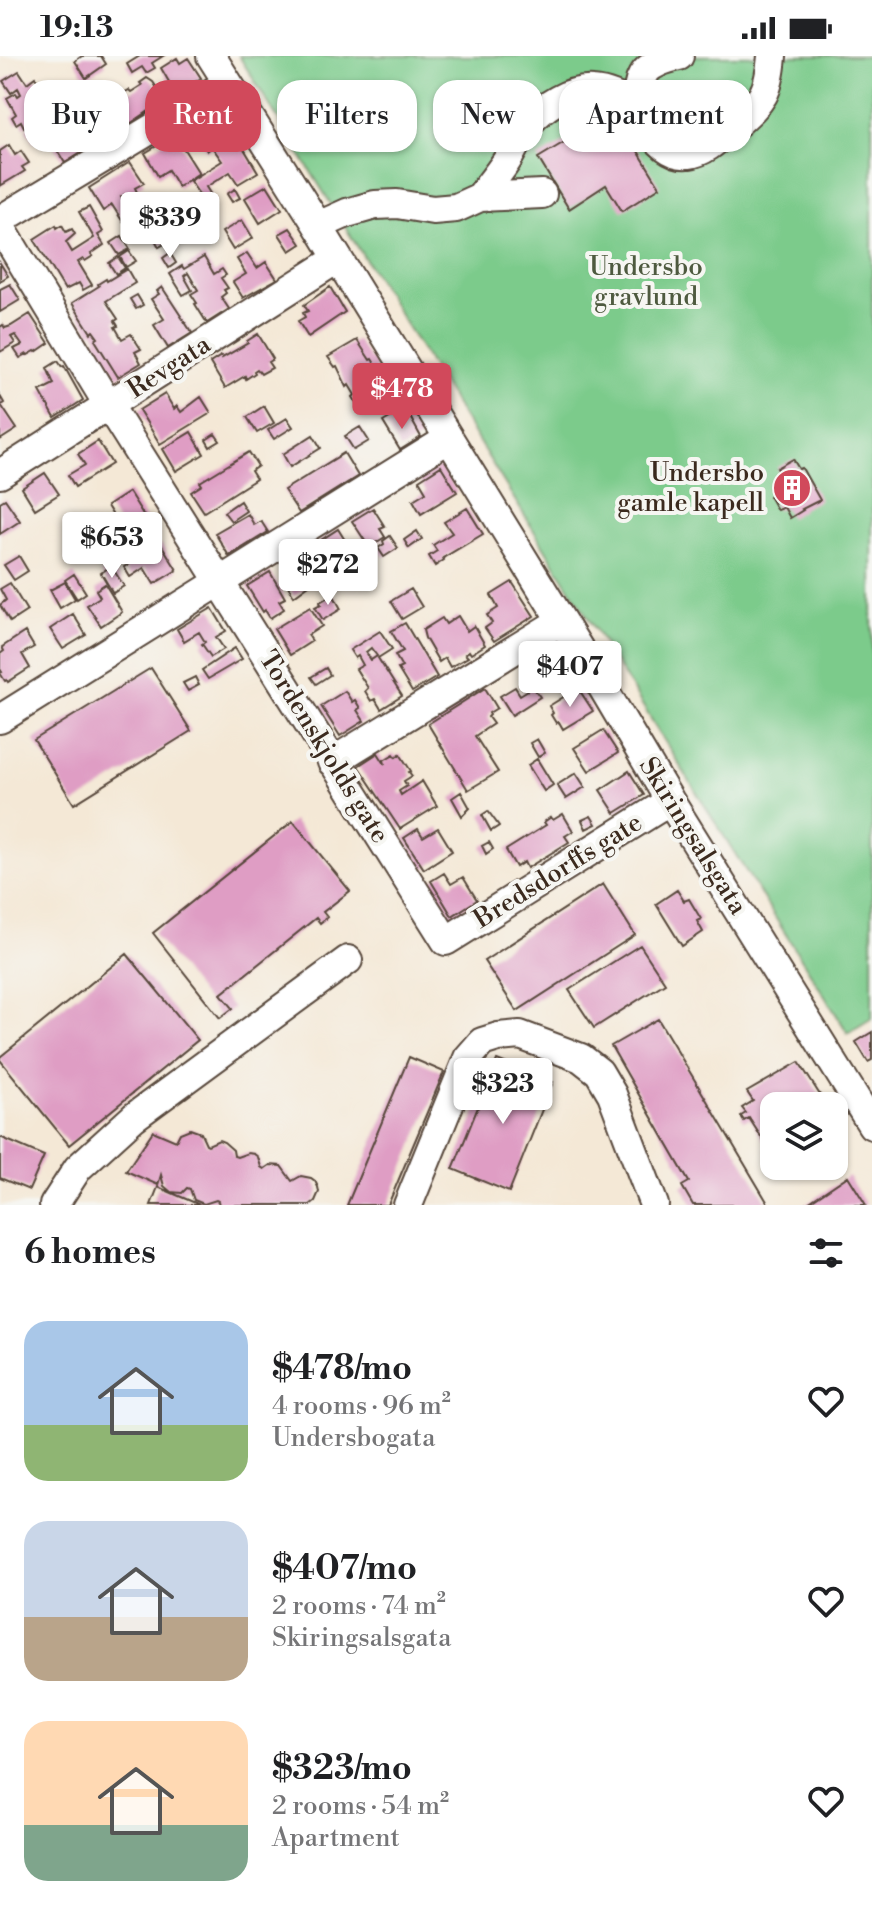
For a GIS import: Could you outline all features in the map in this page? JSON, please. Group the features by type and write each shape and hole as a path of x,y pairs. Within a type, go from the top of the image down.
{"street":[{"name":"Skiringsalsgata","path":"211,56 226,80"},
{"path":"640,80 652,65 679,56"},
{"path":"752,110 765,93 772,56"},
{"path":"480,197 506,162 527,125 559,100"},
{"path":"0,223 145,134"},
{"name":"Skiringsalsgata","path":"261,135 872,1125"},
{"path":"672,152 695,152"},
{"path":"318,226 375,205 397,204 433,210 456,208 480,197 542,194"},
{"name":"Tordenskjolds gate","path":"0,223 109,406 446,941"},
{"name":"Revgata","path":"0,474 337,259"},
{"path":"0,719 448,439"},
{"path":"332,762 561,621"},
{"name":"Bredsdorffs gate","path":"446,941 670,801"},
{"path":"54,1205 78,1168 134,1117 348,960"},
{"path":"408,1205 468,1058 482,1042 520,1035 581,1058 599,1072 612,1094 654,1205"}],"green space":[{"name":"Undersbo gravlund","path":"239,56 872,56 872,1018 848,1033 299,152 417,152 417,80 277,80 277,117 261,91 261,80 254,80"}],"building":[{"path":"82,56 101,56 106,64 86,78 75,61"},
{"path":"140,56 163,56 152,63 155,68 146,73 142,67 132,73 127,64"},
{"path":"177,58 180,63 188,58 201,78 168,80 161,68"},
{"path":"19,71 25,80 24,127 21,121 16,124 12,117 16,114 7,98 21,94 18,88 11,93 3,81"},
{"path":"147,78 150,80 145,80 145,114 129,124 129,90 131,92 142,85 140,83"},
{"path":"9,145 15,155 21,151 29,163 22,167 25,171 0,186 0,151"},
{"path":"559,145 559,152 639,152 660,187 622,211 606,185 569,209 538,158"},
{"path":"58,152 83,152 65,163"},
{"path":"186,152 199,173 178,187 168,170 158,176 145,153"},
{"path":"216,152 246,152 258,172 238,184 230,172 206,187 211,195 203,200 190,181 222,161"},
{"path":"130,162 144,183 135,188 136,195 127,200 124,195 121,197 133,215 123,222 112,205 103,211 89,188"},
{"path":"267,185 282,209 260,223 245,198"},
{"path":"235,189 240,198 232,202 227,194"},
{"path":"89,207 103,232 98,235 104,245 91,254 93,256 78,262 92,285 83,290 79,283 65,290 34,239 56,225 57,228 62,225 66,232 72,229 75,234 66,242 72,252 94,238 79,212"},
{"path":"171,218 182,235 173,240 163,223"},
{"path":"242,220 253,238 233,250 222,232"},
{"path":"290,228 301,244 290,251 279,234"},
{"path":"166,229 171,240 159,247 153,236"},
{"path":"122,236 130,249 119,255 111,243"},
{"path":"129,251 136,261 126,267 120,257"},
{"path":"170,253 176,263 169,268 163,258"},
{"path":"247,253 257,268 266,262 277,279 243,298 233,282 246,274 237,259"},
{"path":"118,257 125,268 116,274 109,263"},
{"path":"204,257 214,274 222,269 226,275 221,278 228,288 221,297 229,309 207,323 191,294 198,290 188,273 184,276 192,290 183,295 170,274"},
{"path":"0,263 8,276 0,281"},
{"path":"127,269 135,283 106,301 118,319 115,321 118,326 115,327 122,339 131,334 141,349 135,352 141,363 118,377 95,340 98,338 93,331 91,333 72,303 106,279"},
{"path":"10,284 20,300 0,312 0,289"},
{"path":"162,287 192,333 168,348 154,325 164,319 151,299 159,294 157,291"},
{"path":"330,287 345,312 308,337 298,321 308,311 304,305"},
{"path":"137,295 143,305 136,309 130,299"},
{"path":"30,314 49,343 20,358 14,349 22,345 15,335 11,337 15,343 0,352 0,327 11,326"},
{"path":"258,334 273,359 268,362 272,368 261,374 257,369 246,379 245,376 225,388 210,363 248,343"},
{"path":"357,340 372,359 388,389 359,407 349,385 347,387 337,366 328,357"},
{"path":"58,361 83,400 55,418 40,391 54,384 47,368"},
{"path":"165,394 174,409 177,406 181,412 201,397 211,413 160,444 139,410"},
{"path":"0,396 4,403 1,405 17,429 0,440"},
{"path":"264,406 274,423 257,433 247,417"},
{"path":"395,415 400,423 410,417 421,437 400,450 383,422"},
{"path":"287,418 293,427 274,439 268,430"},
{"path":"360,427 369,441 354,450 345,436"},
{"path":"191,432 204,454 176,471 163,449"},
{"path":"215,434 220,441 210,447 206,440"},
{"path":"313,435 321,448 290,467 283,454"},
{"path":"98,441 112,464 75,487 68,475 85,465 78,454"},
{"path":"249,452 258,466 251,471 256,479 204,512 191,492 202,485 200,482"},
{"path":"344,453 358,476 299,513 284,490"},
{"name":"Undersbo gamle kapell","path":"793,459 799,469 802,468 820,500 790,518 784,507 777,510 769,496 773,493 770,488 784,479 777,468"},
{"path":"441,466 457,492 421,514 413,500 426,492 419,480"},
{"path":"45,473 59,494 35,509 22,488"},
{"path":"129,492 149,524 127,538 107,506"},
{"path":"5,499 20,521 0,534 0,502"},
{"path":"240,501 246,511 231,521 224,512"},
{"path":"373,508 385,527 380,529 385,537 369,547 352,521"},
{"path":"467,508 483,534 435,566 429,556 437,551 433,545 452,533 444,522"},
{"path":"248,514 254,525 261,521 268,532 229,556 215,533"},
{"path":"338,529 358,561 362,558 370,571 354,582 337,559 330,563 318,542"},
{"path":"417,531 422,539 409,548 404,540"},
{"path":"390,536 398,548 384,557 378,548"},
{"path":"161,544 177,570 154,584 144,568 130,577 124,567"},
{"path":"19,556 28,571 14,580 4,565"},
{"path":"111,566 124,586 113,593 101,573"},
{"path":"304,568 313,582 294,596 284,579"},
{"path":"270,572 285,598 279,601 284,609 270,618 247,586"},
{"path":"74,574 86,593 77,599 65,580"},
{"path":"65,582 75,599 60,608 50,590"},
{"path":"512,582 534,616 494,641 485,628 492,623 487,615 498,608 491,595"},
{"path":"10,583 27,611 10,622 0,605 6,600 0,589"},
{"path":"105,584 122,612 101,626 87,605 100,597 96,590"},
{"path":"411,589 422,607 402,619 391,601"},
{"path":"334,596 341,609 323,620 315,607"},
{"path":"310,607 322,626 308,635 312,641 290,655 274,629"},
{"path":"212,608 226,631 216,637 224,649 211,657 202,644 205,642 199,632 184,641 177,629"},
{"path":"73,614 86,635 63,649 50,629"},
{"path":"458,616 467,631 474,626 485,645 471,654 469,651 465,654 468,657 450,667 445,658 439,662 423,630 442,618 446,624"},
{"path":"405,623 437,677 412,692 398,669 402,667 395,655 403,651 391,631"},
{"path":"380,631 392,649 378,658 402,696 381,709 375,699 371,701 365,691 368,688 356,669 363,665 350,650","holes":["371,648 377,656 371,660 366,652"]},
{"path":"25,632 34,647 22,654 30,668 5,681 0,673 2,647"},
{"path":"552,646 566,669 537,687 532,680 529,682 522,665"},
{"path":"235,648 242,659 208,679 202,670"},
{"path":"151,668 191,731 74,804 34,740"},
{"path":"326,668 330,675 316,684 311,677"},
{"path":"195,677 199,685 188,691 183,683"},
{"path":"515,687 520,695 533,687 540,697 512,715 500,696"},
{"path":"485,688 497,708 488,717 493,724 475,736 498,772 468,790 428,724"},
{"path":"578,688 593,711 563,729 551,715 549,706"},
{"path":"345,691 352,702 355,700 364,721 340,736 321,706"},
{"path":"603,730 618,753 589,771 574,748"},
{"path":"537,739 545,753 538,757 530,743"},
{"path":"378,753 385,764 384,760 400,754 411,771 412,776 404,781 407,786 399,791 401,795 422,781 437,806 400,829 358,766"},
{"path":"537,759 553,785 544,791 528,765"},
{"path":"629,771 644,795 615,813 600,790"},
{"path":"576,773 585,787 566,799 557,785"},
{"path":"461,792 470,808 462,816 452,798"},
{"path":"488,811 499,826 491,831 482,815"},
{"path":"563,814 573,831 565,836 569,842 527,868 524,862 516,867 506,850 546,825 544,822 551,817 553,820"},
{"path":"591,816 596,824 586,829 582,820"},
{"path":"293,821 350,891 323,912 327,917 320,923 316,918 221,994 233,1008 220,1018 153,933"},
{"path":"438,828 452,851 424,869 404,838 418,829 423,837"},
{"path":"489,842 493,849 486,854 482,846"},
{"path":"444,873 451,884 463,877 477,900 452,916 431,881"},
{"path":"603,884 635,935 517,1011 484,961"},
{"path":"677,890 684,901 689,899 701,919 697,921 703,932 682,946 656,904"},
{"path":"640,945 665,983 594,1028 569,990"},
{"path":"127,954 198,1040 69,1145 0,1057"},
{"path":"658,1019 769,1205 693,1205 682,1186 689,1182 611,1046"},
{"path":"872,1032 872,1060 868,1062 856,1042"},
{"path":"409,1057 444,1072 388,1205 347,1205"},
{"path":"497,1060 553,1082 509,1192 453,1169"},
{"path":"799,1062 818,1092 760,1092 760,1135 749,1118 744,1121 741,1116 746,1113 742,1108 753,1101 747,1092"},
{"path":"190,1129 201,1133 208,1145 219,1140 224,1142 233,1150 234,1156 254,1154 264,1169 270,1165 281,1166 292,1181 301,1176 311,1178 319,1192 315,1201 310,1205 219,1205 216,1200 204,1204 194,1200 190,1189 182,1193 171,1192 164,1186 161,1175 158,1185 126,1171 153,1131 176,1141 180,1133"},
{"path":"0,1137 44,1156 29,1190 0,1178"},
{"path":"848,1176 866,1205 805,1205 842,1180 848,1180"},
{"path":"158,1187 200,1205 151,1205"}],"place":[{"name":"Undersbo gamle kapell","path":"792,488"}]}
